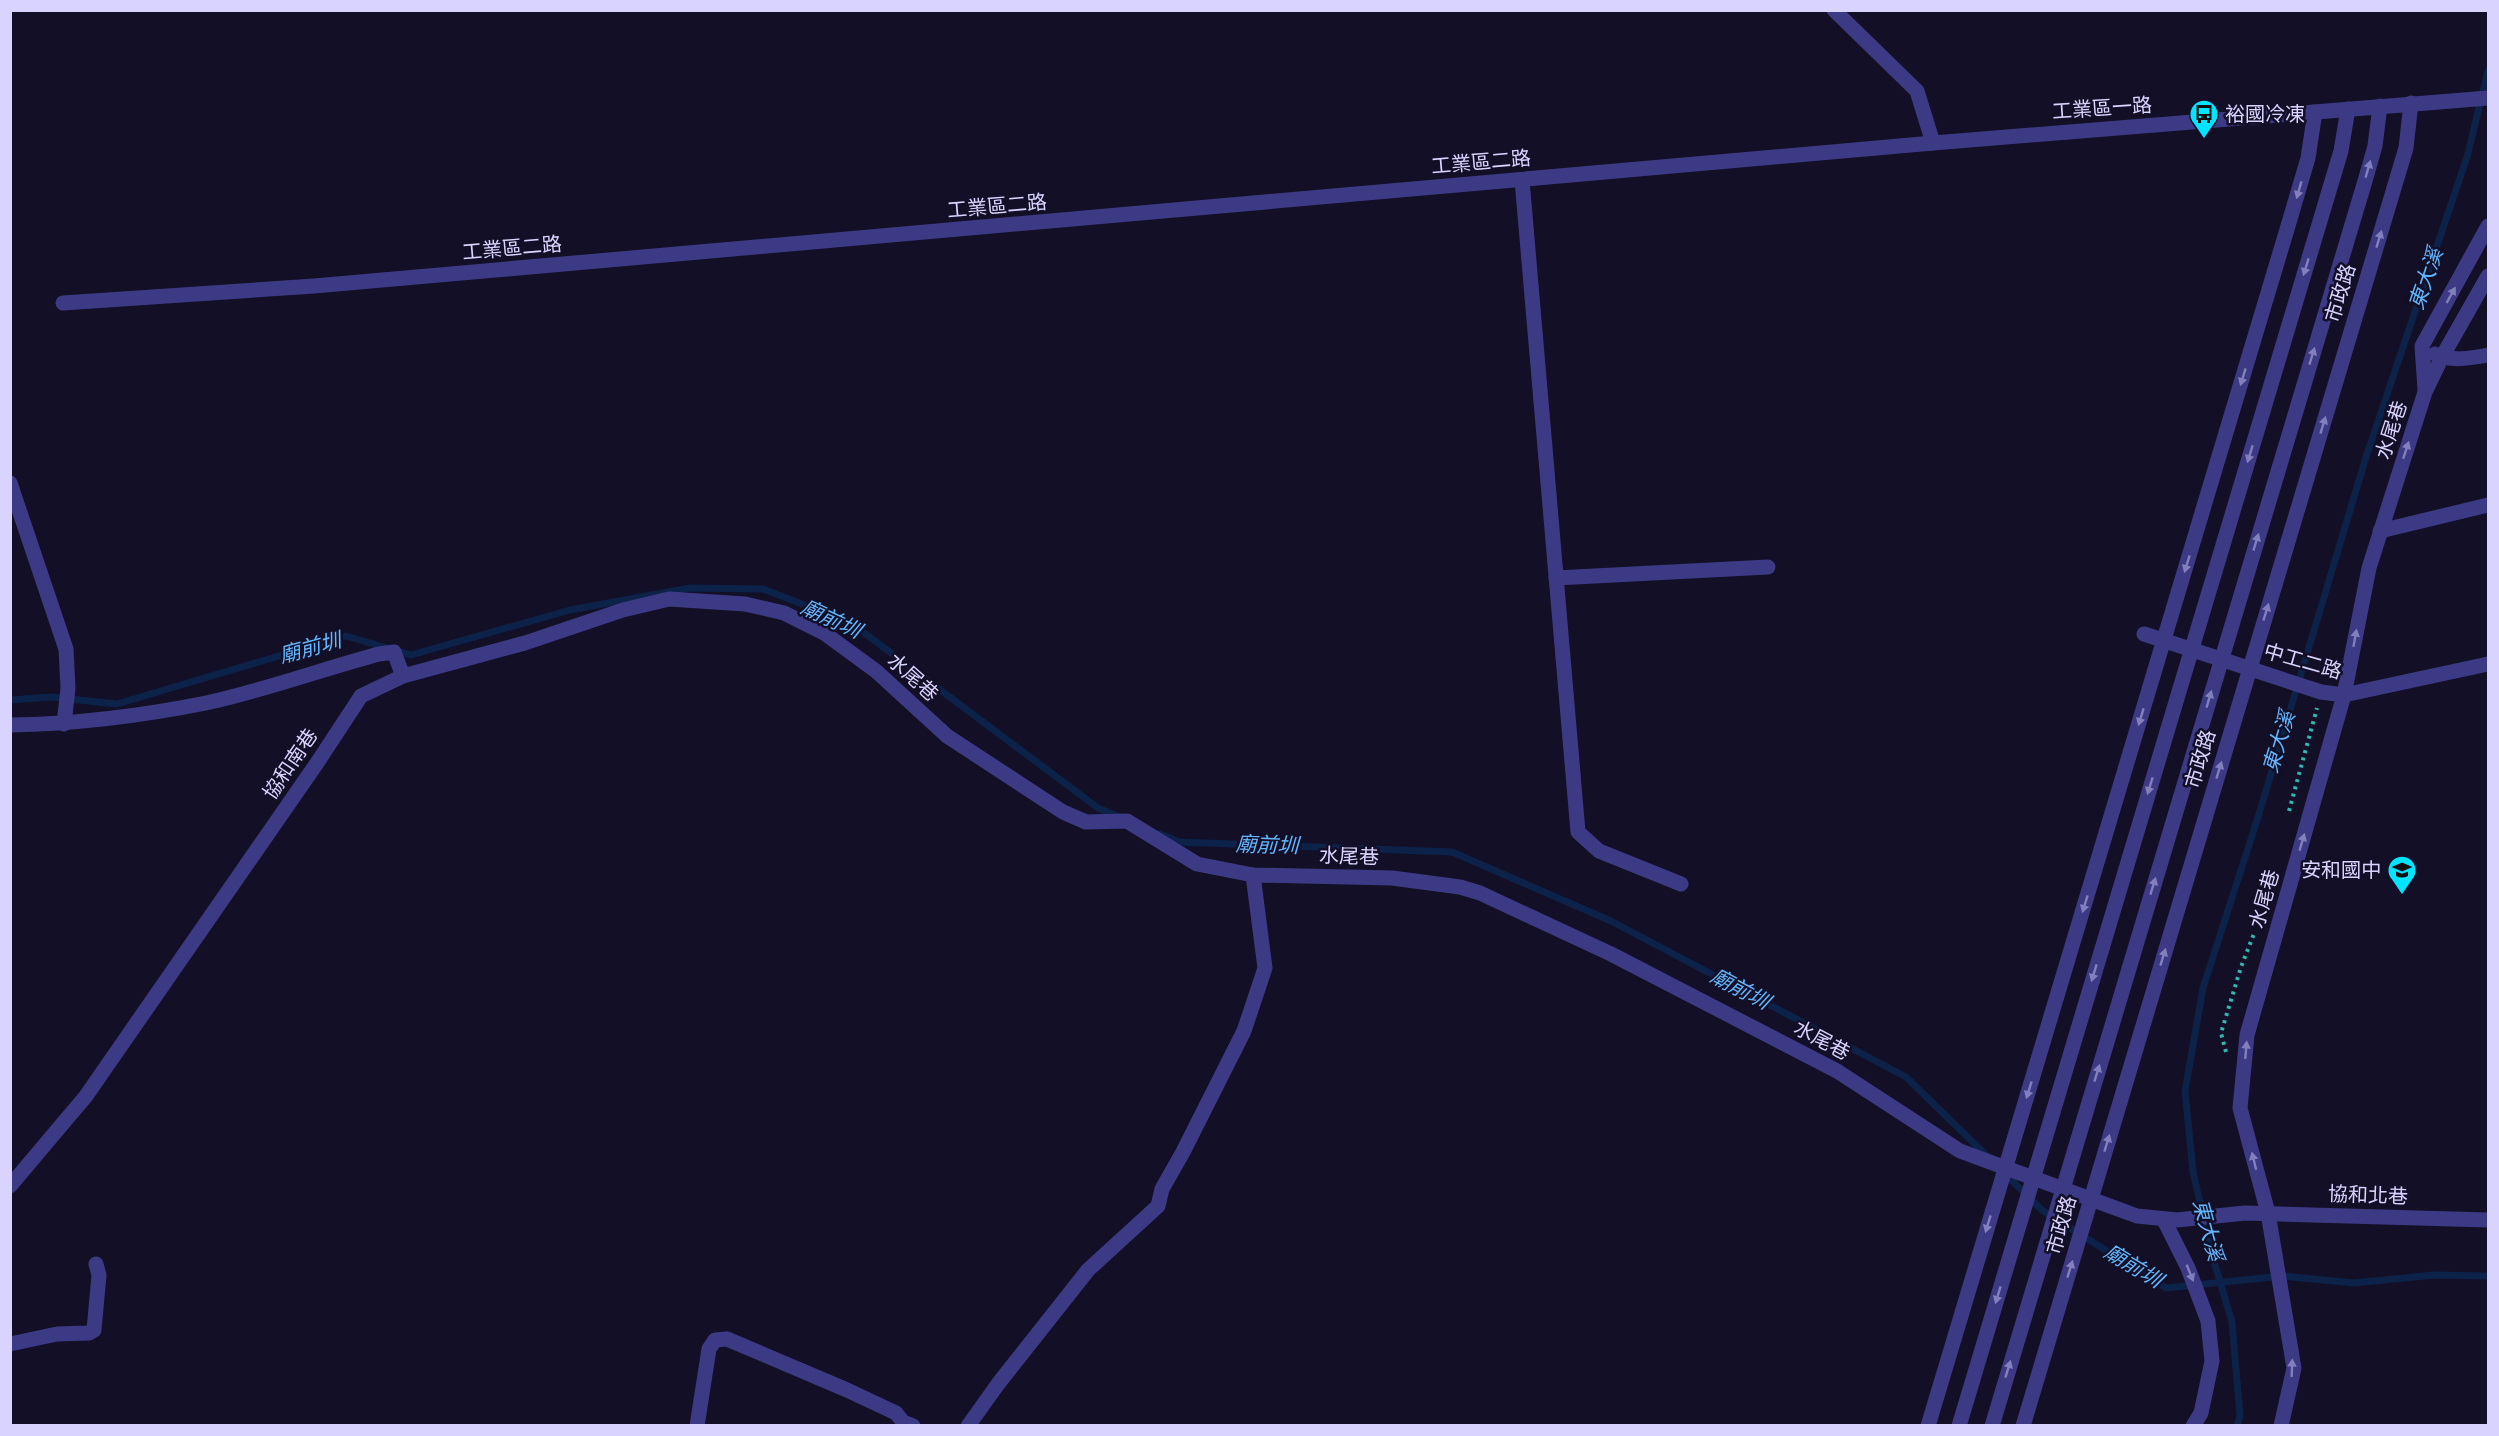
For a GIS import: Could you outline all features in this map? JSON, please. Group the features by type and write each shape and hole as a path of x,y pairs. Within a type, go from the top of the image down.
{"street":[{"path":"1834,10 1917,91 1933,143"},
{"name":"工業區一路","path":"1933,143 2488,98"},
{"name":"市政路","path":"2023,1425 2406,148 2411,103"},
{"name":"市政路","path":"1992,1425 2371,158 2380,106"},
{"name":"市政路","path":"1959,1425 2341,151 2348,109"},
{"path":"1928,1425 2295,204 2308,158 2315,112"},
{"name":"工業區二路","path":"63,303 314,286 1933,143"},
{"path":"1522,180 1578,831 1599,851 1681,884"},
{"path":"2488,225 2422,346 2442,357 2472,358 2488,355"},
{"name":"水尾巷","path":"2281,1425 2294,1368 2268,1213 2240,1108 2247,1035 2344,695 2367,578 2380,531 2425,392 2488,276"},
{"name":"水尾巷","path":"2422,346 2425,392"},
{"path":"10,483 66,650 68,688 64,724"},
{"path":"2380,531 2488,505"},
{"path":"1556,578 1768,567"},
{"name":"水尾巷","path":"403,676 525,643 623,610 669,599 745,604 784,613 824,633 876,671 947,736 1063,812 1086,822 1126,821 1197,864 1253,875 1392,878 1460,887 1611,954 1837,1071 1960,1151 2137,1216 2171,1220 2245,1213"},
{"name":"中工二路","path":"2144,634 2321,692 2344,695 2488,664"},
{"path":"10,725 64,724 105,720 208,702 379,654 394,652 403,676"},
{"name":"協和南巷","path":"10,1186 86,1096 361,696 403,676"},
{"path":"973,1424 998,1384 1088,1270 1158,1206 1162,1189 1244,1031 1266,968 1253,875"},
{"name":"協和北巷","path":"2245,1213 2488,1220"},
{"path":"2171,1220 2208,1321 2212,1361 2201,1413 2193,1425"},
{"path":"10,1344 57,1334 89,1333 94,1330 99,1275 96,1264"},
{"path":"697,1425 709,1349 715,1340 727,1340 847,1390 896,1413 903,1422 913,1425"}],"waterway":[{"name":"東大溪","path":"2237,1426 2240,1416 2232,1322 2212,1255 2193,1172 2185,1091 2203,988 2259,814 2366,457 2467,157 2488,71"},
{"name":"廟前圳","path":"10,700 51,697 117,704 346,636 411,655 570,610 690,588 763,589 851,623 1098,808 1119,817"},
{"name":"廟前圳","path":"1160,834 1179,842 1452,852 1611,921 1906,1077 1988,1157"},
{"name":"廟前圳","path":"2005,1174 2043,1211 2166,1288 2282,1276 2354,1283 2434,1275 2488,1276"}],"place":[{"name":"裕國冷凍","path":"2204,140"},
{"name":"安和國中","path":"2402,896"}]}
